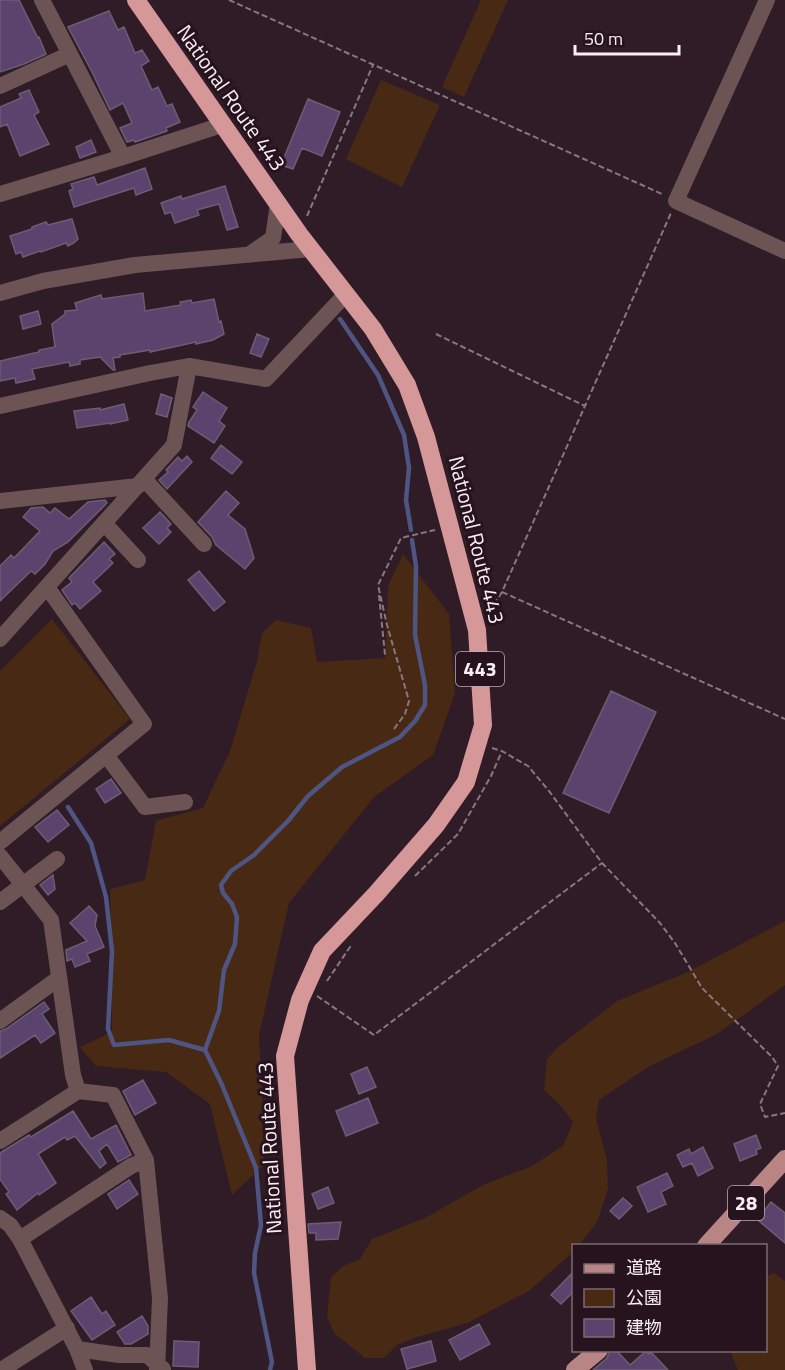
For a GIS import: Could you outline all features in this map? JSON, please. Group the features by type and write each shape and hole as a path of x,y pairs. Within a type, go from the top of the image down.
{"highway":[{"name":"National Route 443","path":"136,0 299,234 373,329 407,385 426,437 477,630 483,725 466,782 436,825 376,894 322,951 300,1000 285,1056 307,1370"}],"main road":[{"name":"28","path":"707,1244 785,1159"},
{"path":"579,1369 597,1352"}],"street":[{"path":"42,0 123,157"},
{"path":"768,0 676,201 785,251"},
{"path":"0,87 70,54"},
{"path":"0,194 222,125"},
{"path":"250,255 273,238 278,204"},
{"path":"0,293 43,281 135,266 310,249"},
{"path":"0,406 189,366 266,379 346,294"},
{"path":"0,639 174,445 189,366"},
{"path":"0,501 141,482"},
{"path":"141,482 204,544"},
{"path":"104,524 138,560"},
{"path":"0,842 144,724 47,587"},
{"path":"106,756 145,807 185,802"},
{"path":"0,856 51,920 73,1075 78,1091"},
{"path":"0,902 57,859"},
{"path":"0,1021 59,978"},
{"path":"2,1134 78,1091 113,1095 146,1160 160,1298 159,1368"},
{"path":"20,1239 131,1166 146,1160"},
{"path":"0,1218 10,1225 20,1239 67,1328 85,1370"},
{"path":"1,1370 67,1328"},
{"path":"77,1349 119,1355 147,1355 159,1368"}],"path":[{"path":"229,0 676,201 502,592 477,630"},
{"path":"299,234 373,65"},
{"path":"436,334 585,406"},
{"path":"385,655 378,585 401,538 451,526"},
{"path":"378,585 409,701 405,714 394,729"},
{"path":"502,592 785,719"},
{"path":"478,743 502,752 528,766 602,863 660,923 702,988 772,1057 778,1066 760,1104 765,1117 785,1113"},
{"path":"410,880 458,834 502,752"},
{"path":"317,996 375,1035 602,863"},
{"path":"323,987 353,943"}],"green space":[{"path":"481,0 508,0 464,97 442,87"},
{"path":"381,80 440,105 402,187 346,159"},
{"path":"403,554 449,614 455,693 433,755 374,797 289,903 259,1035 264,1165 232,1195 210,1104 166,1072 96,1066 80,1047 112,1032 110,889 145,880 156,821 203,808 230,751 257,661 262,633 276,620 311,628 317,662 385,658 388,586"},
{"path":"52,619 130,719 0,826 0,671"},
{"path":"785,921 785,985 717,1034 648,1067 599,1100 596,1119 607,1160 608,1189 597,1222 580,1244 572,1244 572,1253 529,1291 467,1323 397,1345 384,1358 365,1358 334,1333 327,1317 331,1277 343,1266 360,1259 372,1239 425,1218 483,1185 532,1166 563,1146 573,1122 544,1090 547,1059 558,1047 617,1001 686,973"},
{"path":"774,1273 785,1281 785,1370 738,1370 732,1352 767,1352 767,1276"}],"building":[{"path":"0,0 19,0 46,54 0,72"},
{"path":"109,11 118,30 124,27 135,53 142,50 149,61 141,66 152,90 158,87 167,106 172,104 180,122 166,128 167,131 135,142 134,140 127,142 120,128 132,123 123,103 110,110 68,27"},
{"path":"29,90 39,112 34,115 49,144 20,156 7,124 0,127 0,107 21,98 19,94"},
{"path":"308,99 340,112 322,156 302,148 293,169 281,165"},
{"path":"91,140 96,152 80,158 76,147"},
{"path":"145,168 152,189 136,195 134,188 74,207 69,191 73,189 71,184 94,177 97,185"},
{"path":"225,186 238,227 227,230 219,204 197,210 199,215 175,223 171,212 165,214 161,203 181,196 182,199"},
{"path":"72,219 78,239 74,243 68,246 66,243 23,257 21,252 16,254 10,236 46,222 48,225"},
{"path":"143,293 145,311 181,305 180,302 191,300 192,303 214,299 224,334 213,340 196,344 196,342 150,352 150,350 120,355 120,357 113,358 115,370 100,357 80,360 80,364 70,366 69,362 32,369 35,379 16,383 15,378 0,381 0,361 55,347 52,324 65,314 65,311 77,310 75,303 101,295 102,299"},
{"path":"38,311 41,324 23,329 20,316"},
{"path":"257,334 269,339 261,357 250,353"},
{"path":"203,392 227,408 219,421 225,426 214,443 188,426 197,410 193,407"},
{"path":"161,394 172,398 167,417 156,414"},
{"path":"124,404 128,420 77,428 74,411 100,408 100,410"},
{"path":"221,445 242,462 232,474 211,458"},
{"path":"187,456 192,462 167,489 159,480 168,472 166,470 178,457 182,461"},
{"path":"226,491 239,503 228,515 245,529 254,558 245,569 216,545 198,522"},
{"path":"105,500 107,503 68,542 53,551 35,574 31,571 0,601 0,566 11,555 14,558 40,531 23,517 31,508 43,507 50,513 55,508 69,519 88,502"},
{"path":"160,512 171,524 167,528 171,532 159,544 143,528"},
{"path":"104,542 115,554 109,559 113,563 93,582 101,591 80,609 75,603 72,605 62,590 72,582 69,578"},
{"path":"199,571 225,602 214,611 188,580"},
{"path":"611,691 656,712 609,813 563,793"},
{"path":"111,779 121,793 105,803 96,789"},
{"path":"57,810 69,825 48,842 35,827"},
{"path":"53,875 55,889 48,895 40,885"},
{"path":"89,906 97,915 95,926 104,947 87,954 90,961 75,967 72,959 67,961 66,950 87,941 70,923"},
{"path":"44,1002 49,1009 42,1014 55,1033 41,1043 35,1035 0,1058 0,1031"},
{"path":"367,1067 376,1087 359,1094 351,1074"},
{"path":"143,1080 156,1103 135,1115 123,1091"},
{"path":"368,1098 378,1123 346,1136 336,1111"},
{"path":"73,1111 91,1139 116,1125 131,1155 118,1162 107,1144 99,1151 106,1163 100,1168 75,1136 67,1140 65,1137 38,1154 56,1183 39,1195 38,1193 17,1210 6,1194 9,1192 0,1179 0,1153"},
{"path":"756,1135 761,1148 756,1150 757,1154 740,1161 734,1144"},
{"path":"703,1147 713,1168 698,1176 692,1163 683,1167 677,1155 689,1149 691,1154"},
{"path":"667,1173 673,1186 661,1192 666,1204 648,1212 637,1187"},
{"path":"129,1180 138,1194 117,1209 108,1194"},
{"path":"328,1187 334,1203 318,1209 312,1194"},
{"path":"623,1198 632,1206 619,1219 610,1211"},
{"path":"771,1202 785,1213 785,1243 759,1221 758,1218"},
{"path":"341,1222 338,1239 316,1240 316,1233 309,1233 308,1224"},
{"path":"572,1273 572,1293 561,1304 551,1295"},
{"path":"91,1297 102,1314 106,1311 115,1325 92,1340 71,1311"},
{"path":"142,1316 148,1326 148,1334 131,1344 125,1344 117,1332"},
{"path":"479,1324 490,1344 460,1360 449,1340"},
{"path":"174,1341 199,1342 198,1367 173,1366"},
{"path":"431,1341 436,1361 407,1369 401,1349"},
{"path":"609,1352 618,1352 630,1365 645,1352 649,1354 651,1352 668,1370 593,1370 607,1358"}],"waterway":[{"path":"340,319 378,375 404,435 409,468 406,500 411,530"},
{"path":"270,1370 272,1362 254,1273 255,1253 261,1225 256,1168 205,1050 219,1011 224,970 235,944 237,917 221,885 231,871 254,855 288,821 308,796 342,767 400,737 415,721 425,705 425,685 415,635 416,566 412,540"},
{"path":"68,807 91,843 106,897 112,951 108,1029 114,1045 169,1040 205,1050"}]}
